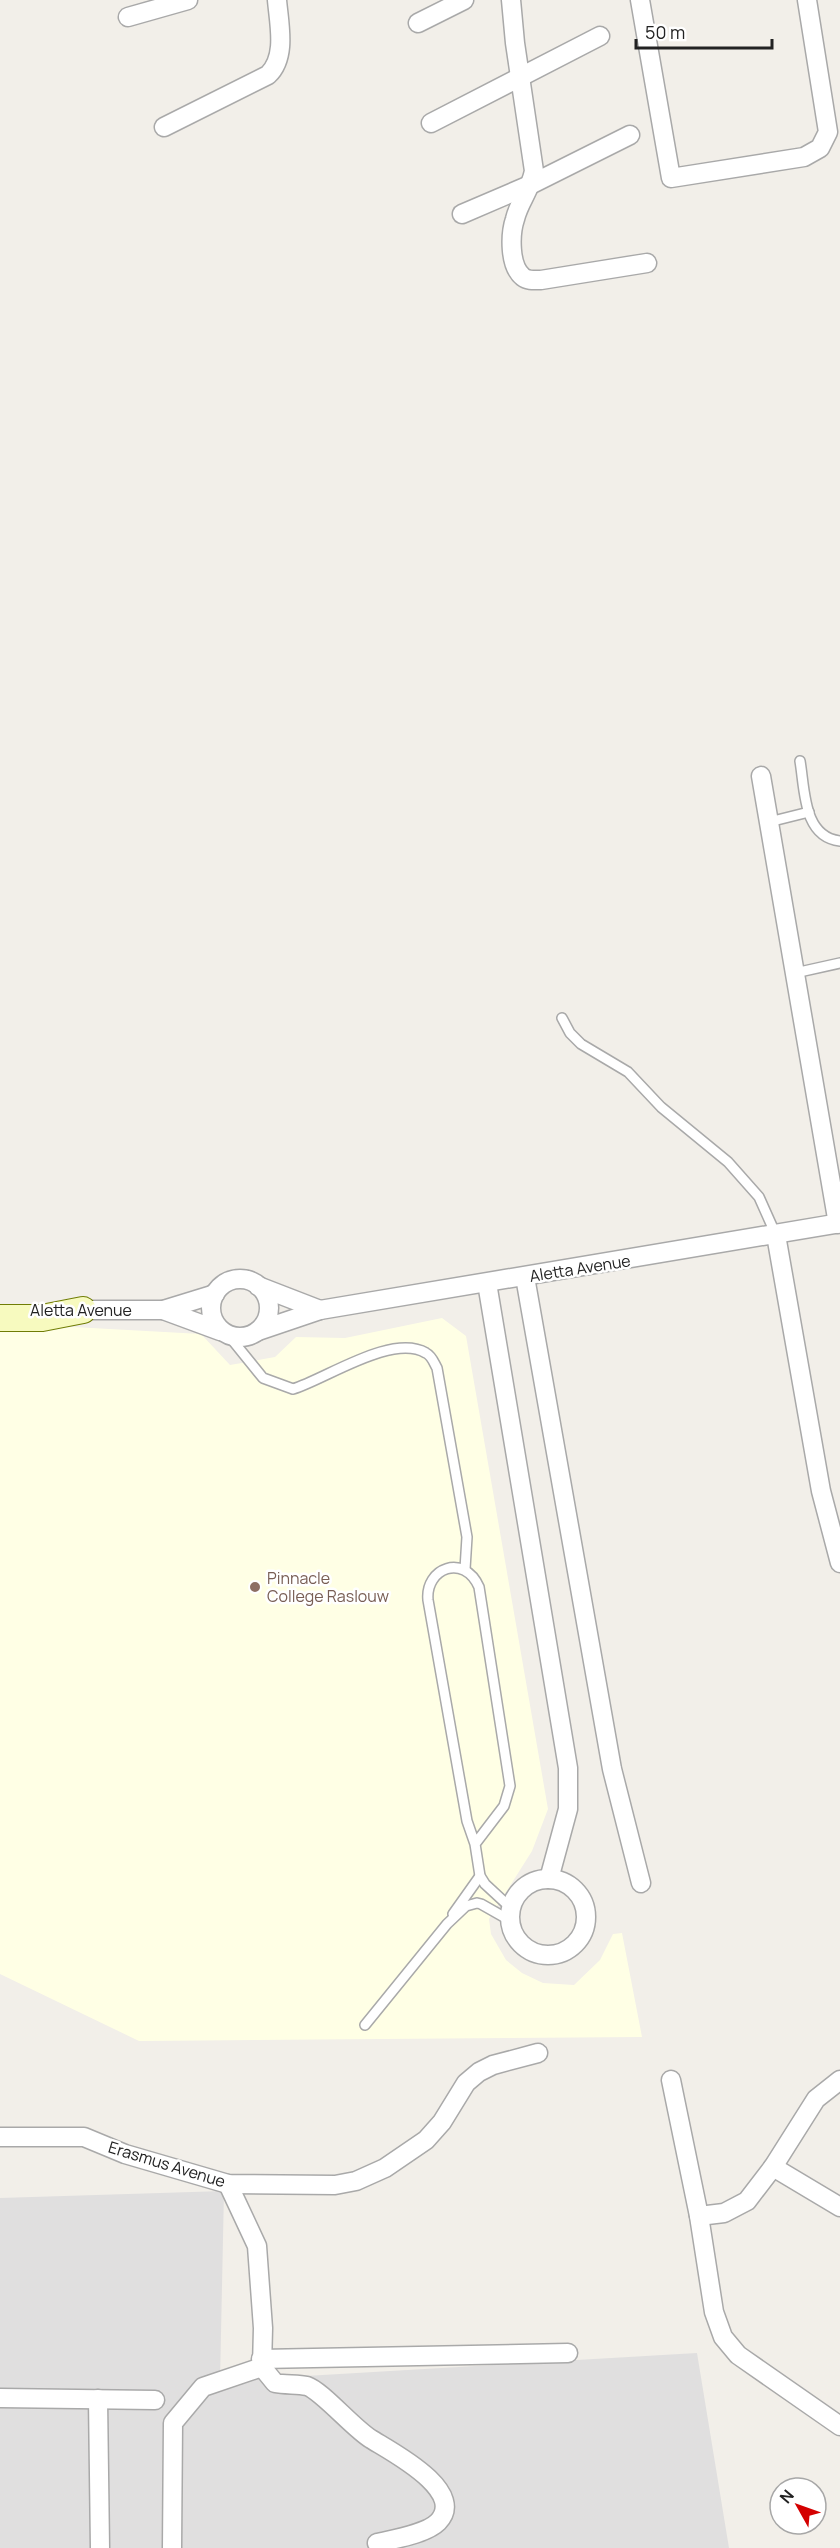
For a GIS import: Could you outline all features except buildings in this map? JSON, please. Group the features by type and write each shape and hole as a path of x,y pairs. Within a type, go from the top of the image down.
{"main road":[{"path":"0,1318 42,1318 83,1310"}],"street":[{"path":"128,17 188,0"},
{"path":"164,127 268,75 273,70 279,57 278,0"},
{"path":"418,24 464,0"},
{"path":"511,0 534,171 532,184 515,218 513,228 512,244 516,268 522,276 541,280 647,263"},
{"path":"640,0 671,178 804,158 820,148 828,132 807,0"},
{"path":"431,123 600,36"},
{"path":"462,214 532,184 630,135"},
{"path":"761,776 839,1223"},
{"name":"Aletta Avenue","path":"258,1331 320,1310 839,1223"},
{"path":"776,1235 821,1491 840,1563"},
{"path":"525,1277 612,1769 641,1883"},
{"path":"258,1286 268,1303 265,1323 249,1336 239,1337 225,1333 211,1313 214,1294 221,1286 240,1279 320,1310"},
{"path":"487,1283 568,1768 567,1809 549,1879"},
{"name":"Aletta Avenue","path":"0,1309 163,1310 214,1294"},
{"name":"Aletta Avenue","path":"163,1310 225,1333"},
{"path":"549,1879 561,1881 572,1887 580,1896 585,1907 586,1920 577,1942 567,1950 543,1955 531,1951 521,1943 514,1933 511,1914 516,1897 525,1887 536,1881 549,1879"},
{"name":"Erasmus Avenue","path":"0,2136 84,2137 125,2154 228,2184 335,2185 356,2181 385,2168 426,2140 442,2122 466,2082 479,2072 493,2065 538,2053"},
{"path":"671,2080 699,2216 714,2312 723,2337 738,2355 840,2426"},
{"path":"699,2216 724,2213 741,2205 773,2167 816,2098 840,2080"},
{"path":"773,2167 840,2207"},
{"path":"228,2184 257,2246 263,2328 261,2363 275,2383 308,2386 369,2438 421,2470 442,2494 442,2516 436,2524 409,2535 377,2542"},
{"path":"172,2548 173,2424 203,2387 261,2363 568,2353"},
{"path":"0,2398 155,2400"},
{"path":"98,2399 100,2548"}],"lane":[{"path":"800,761 811,821 819,834 830,840 840,841"},
{"path":"769,822 809,812"},
{"path":"795,973 840,963"},
{"path":"562,1018 581,1044 628,1072 661,1107 728,1162 759,1197 776,1235"},
{"path":"225,1333 263,1378 293,1389 351,1361 396,1349 412,1348 431,1356 437,1368 467,1537 465,1569"},
{"path":"475,1844 504,1806 510,1786 479,1587 474,1577 465,1569 453,1566 441,1571 427,1592 467,1821 475,1844 480,1875 511,1914"},
{"path":"447,1924 464,1895 480,1875"},
{"path":"365,2025 447,1924 466,1906 477,1903 511,1914"}],"shaded area":[{"name":"Pinnacle College Raslouw","path":"442,1318 466,1336 548,1809 532,1851 489,1919 491,1934 506,1960 522,1973 543,1983 574,1985 600,1960 613,1934 622,1933 642,2037 139,2041 0,1974 0,1323 201,1334 230,1365 275,1357 296,1337 345,1338"},
{"path":"224,2191 220,2381 697,2353 729,2548 0,2548 0,2198"}],"place":[{"name":"Pinnacle College Raslouw","path":"255,1587"}]}
